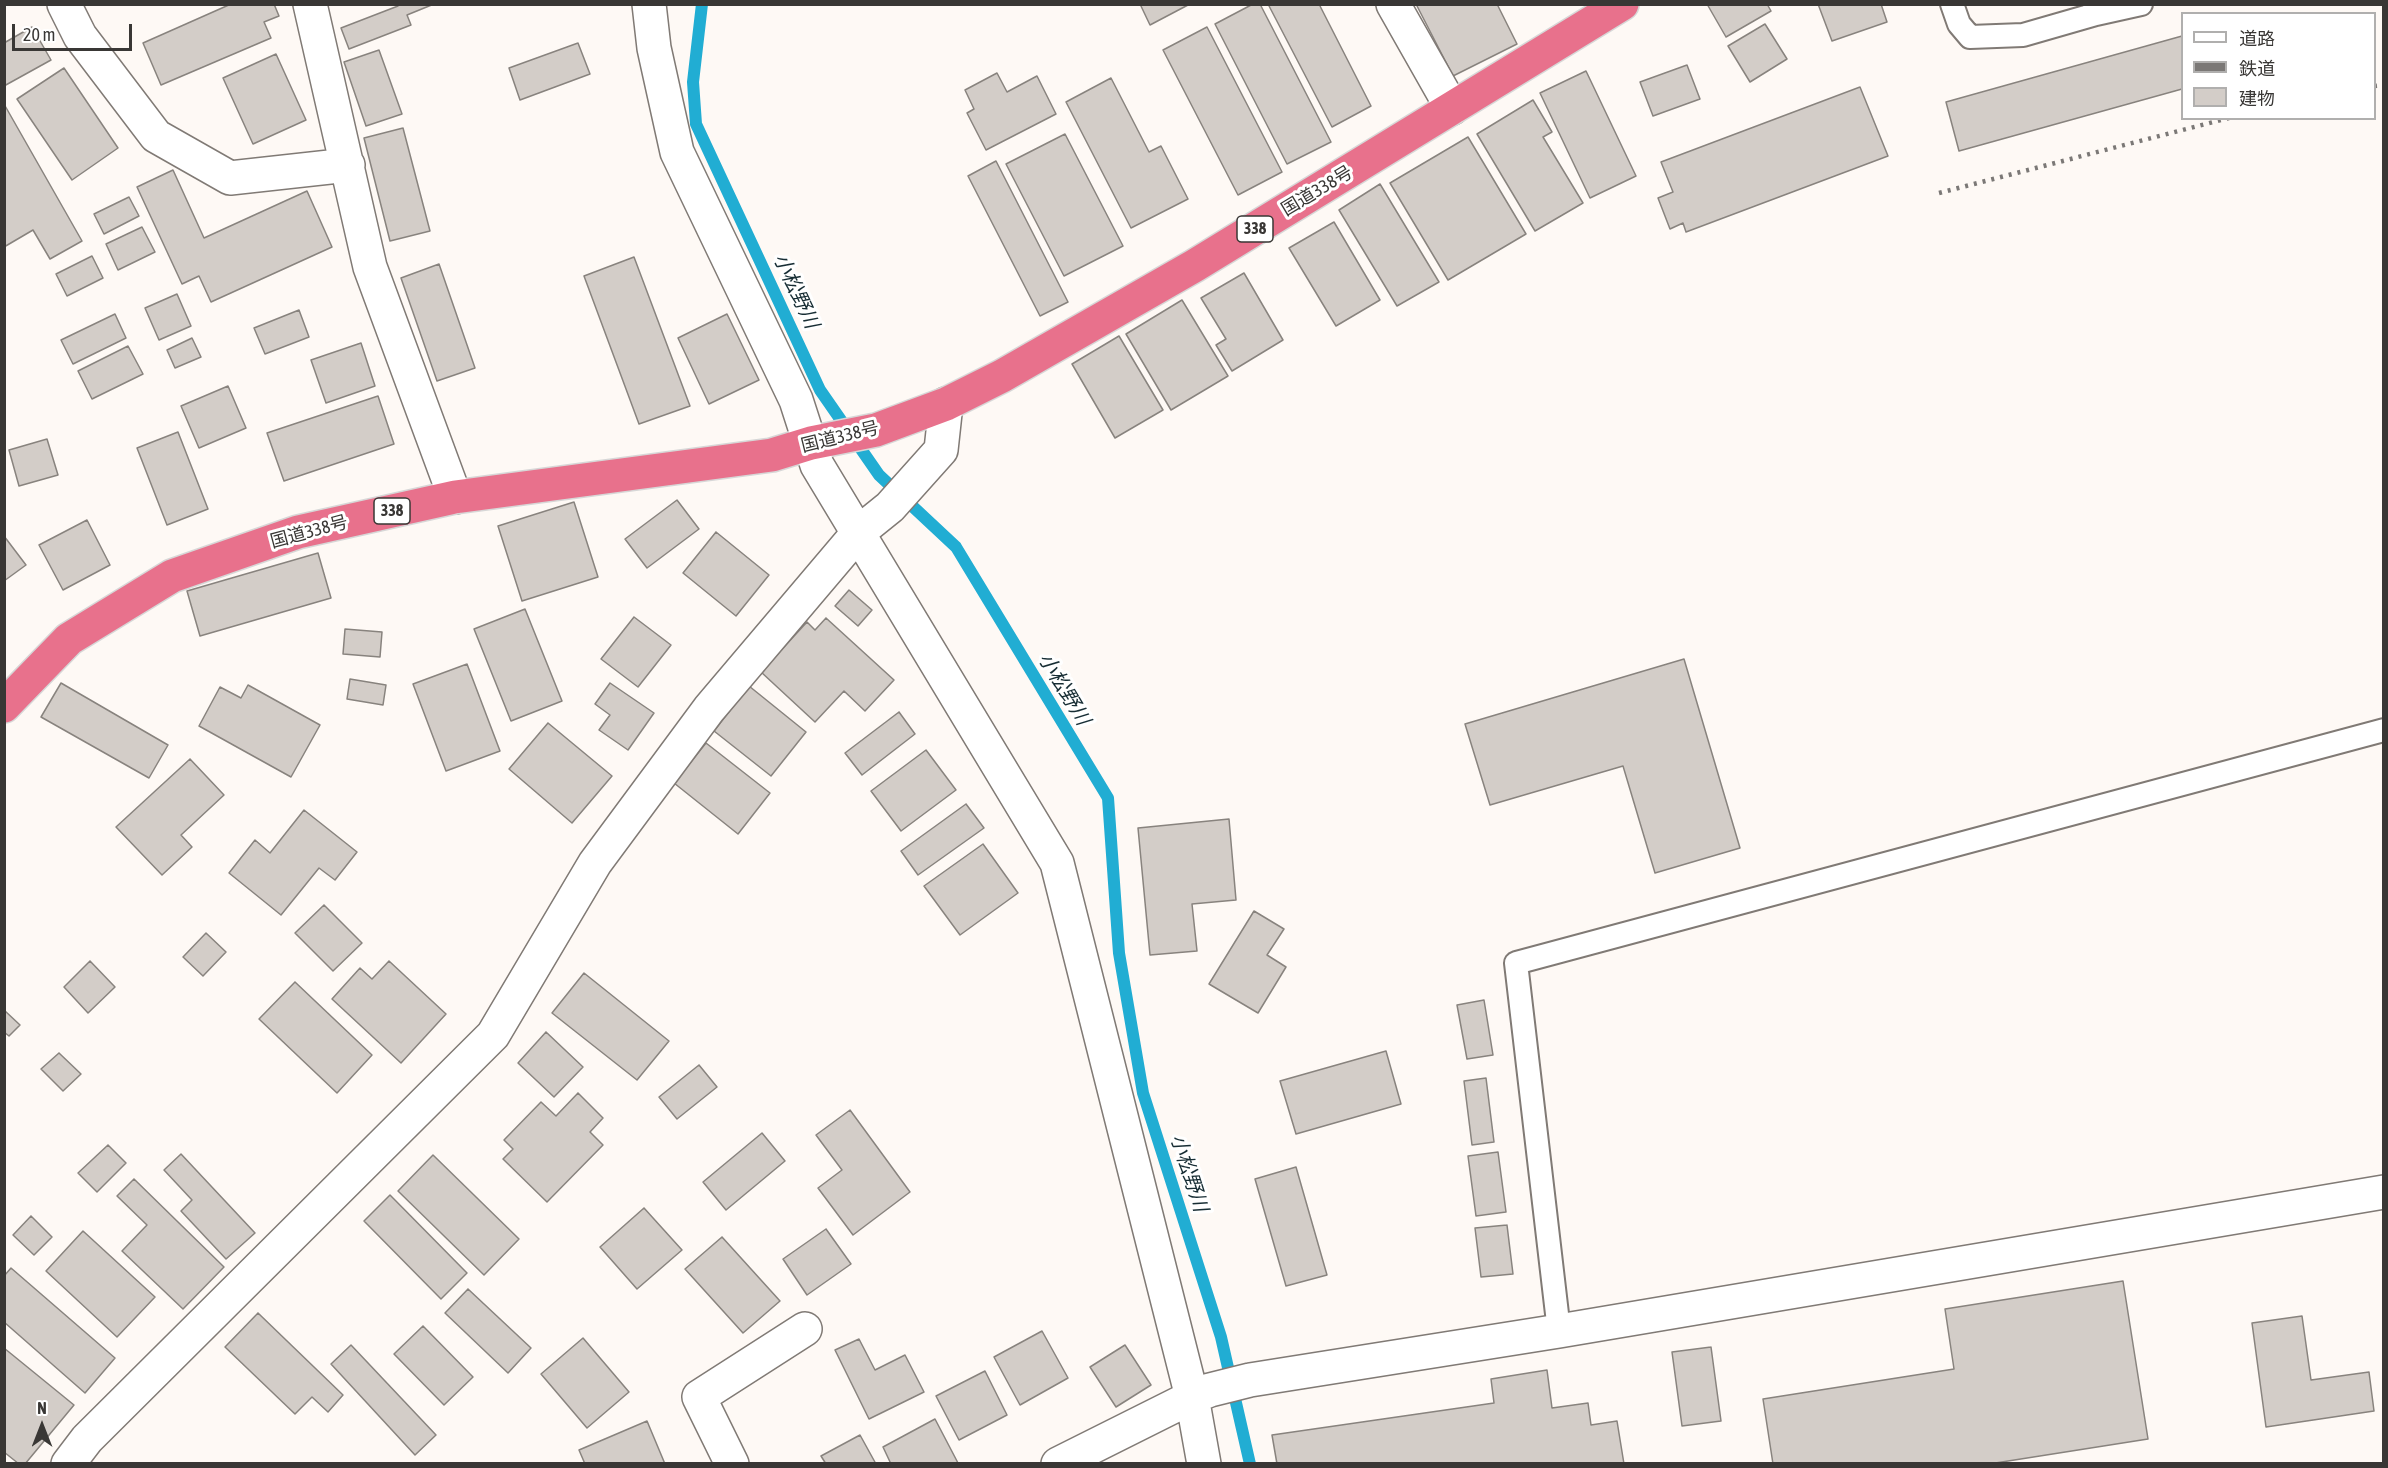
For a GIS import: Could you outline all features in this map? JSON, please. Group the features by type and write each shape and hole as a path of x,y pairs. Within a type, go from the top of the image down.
{"highway":[{"name":"国道338号","path":"4,706 69,639 172,576 298,532 455,497 772,455 820,441 876,429 946,404 1002,375 1194,266 1622,4"}],"street":[{"path":"64,4 80,36 156,136 230,178 348,165"},
{"path":"310,4 370,267 455,497"},
{"path":"649,4 654,48 677,152 796,399 820,441 817,465 1057,863 1201,1394 1203,1464"},
{"path":"1393,4 1452,108"},
{"path":"68,1464 87,1439 493,1035 595,863 709,710 859,532 890,507 940,450 946,404"},
{"path":"1058,1464 1201,1394 1250,1380 1559,1331 2384,1192"},
{"path":"732,1464 699,1397 805,1329"}],"lane":[{"path":"1952,4 1959,24 1970,37 2023,35 2095,9 2141,4"},
{"path":"1559,1331 1516,963 2384,730"}],"building":[{"path":"231,4 274,4 279,16 264,22 271,38 161,85 143,43"},
{"path":"397,4 434,4 407,15 411,25 349,49 341,28 398,6"},
{"path":"1140,4 1188,4 1188,5 1150,25"},
{"path":"1253,4 1260,4 1331,142 1287,164 1215,24"},
{"path":"1268,4 1319,4 1371,106 1332,127"},
{"path":"1416,4 1497,4 1517,44 1453,76"},
{"path":"1707,4 1767,4 1771,11 1726,37"},
{"path":"1818,4 1881,4 1887,22 1832,41"},
{"path":"1765,24 1787,59 1750,82 1728,46"},
{"path":"32,27 51,60 4,86 4,43"},
{"path":"1207,27 1282,172 1238,195 1163,50"},
{"path":"2181,36 2181,89 1959,151 1946,102"},
{"path":"578,43 590,74 520,100 509,68"},
{"path":"379,50 402,114 366,126 344,62"},
{"path":"276,54 306,120 253,144 223,78"},
{"path":"1687,65 1700,99 1653,116 1640,82"},
{"path":"64,68 118,148 72,180 17,99"},
{"path":"1586,71 1636,176 1590,198 1540,93"},
{"path":"997,73 1007,92 1037,76 1056,114 986,150 967,113 974,109 965,90"},
{"path":"1111,78 1149,152 1161,146 1188,199 1131,228 1066,102"},
{"path":"1860,87 1888,156 1686,232 1683,223 1670,229 1658,198 1673,192 1661,162"},
{"path":"1533,100 1552,132 1543,137 1583,203 1535,231 1477,134"},
{"path":"4,104 82,241 50,259 33,230 4,247"},
{"path":"403,128 430,231 390,241 364,138"},
{"path":"1065,134 1123,246 1064,276 1006,164"},
{"path":"1468,137 1526,234 1448,280 1390,183"},
{"path":"996,161 1068,302 1040,316 968,176"},
{"path":"173,170 204,238 307,191 332,247 211,302 199,276 182,284 137,187"},
{"path":"1380,184 1439,282 1397,306 1339,210"},
{"path":"129,197 139,216 104,234 94,214"},
{"path":"1334,222 1380,300 1336,326 1289,248"},
{"path":"142,227 155,252 118,270 106,244"},
{"path":"92,256 103,278 67,296 56,274"},
{"path":"634,257 690,406 639,424 584,276"},
{"path":"439,264 475,368 437,381 401,278"},
{"path":"1244,273 1283,340 1232,371 1216,345 1226,339 1201,298"},
{"path":"177,294 191,326 159,340 145,308"},
{"path":"1182,300 1228,376 1171,410 1126,334"},
{"path":"299,310 309,337 265,354 254,328"},
{"path":"115,314 126,338 73,364 61,340"},
{"path":"727,314 759,380 709,404 678,338"},
{"path":"1119,336 1163,410 1115,438 1072,364"},
{"path":"192,338 201,357 175,368 167,350"},
{"path":"361,343 375,386 326,403 311,360"},
{"path":"128,346 143,374 92,399 78,371"},
{"path":"228,386 246,428 199,448 181,406"},
{"path":"378,396 394,444 284,481 267,433"},
{"path":"178,432 208,509 167,525 137,448"},
{"path":"47,439 58,475 19,486 9,450"},
{"path":"677,500 699,529 647,568 625,539"},
{"path":"574,502 598,577 522,601 498,526"},
{"path":"87,520 110,565 63,590 39,545"},
{"path":"716,532 769,575 736,616 683,573"},
{"path":"4,536 26,565 4,581"},
{"path":"318,553 331,598 200,636 187,591"},
{"path":"849,590 872,610 858,626 835,606"},
{"path":"525,609 562,701 511,721 474,629"},
{"path":"634,617 671,645 638,687 601,659"},
{"path":"826,618 894,680 865,711 844,691 815,722 761,672 807,622 815,630"},
{"path":"345,629 382,632 380,657 343,654"},
{"path":"1684,659 1740,848 1655,873 1623,766 1490,805 1465,724"},
{"path":"467,664 500,751 446,771 413,684"},
{"path":"350,679 386,685 383,705 347,699"},
{"path":"61,683 168,745 149,778 41,717"},
{"path":"610,683 654,713 628,750 599,730 610,715 595,704"},
{"path":"248,685 320,725 291,777 199,726 220,687 241,698"},
{"path":"749,686 806,732 771,776 714,731"},
{"path":"899,712 915,734 862,775 845,753"},
{"path":"548,723 612,776 572,823 509,769"},
{"path":"706,743 770,793 738,834 674,783"},
{"path":"926,750 956,790 901,831 871,791"},
{"path":"190,759 224,795 181,835 192,847 162,875 116,827"},
{"path":"966,804 984,828 918,875 901,851"},
{"path":"304,810 357,852 335,880 319,868 281,915 229,873 255,840 270,853"},
{"path":"1229,819 1236,900 1192,904 1197,951 1150,955 1138,828"},
{"path":"983,844 1018,893 960,935 924,886"},
{"path":"324,905 362,943 333,971 295,933"},
{"path":"1254,911 1284,929 1267,955 1286,967 1258,1013 1209,984"},
{"path":"206,933 226,952 203,976 183,957"},
{"path":"90,961 115,987 88,1013 64,987"},
{"path":"389,961 446,1014 401,1063 332,999 360,968 372,979"},
{"path":"584,973 669,1041 637,1080 552,1013"},
{"path":"295,982 372,1055 337,1093 259,1019"},
{"path":"1484,1000 1493,1055 1467,1059 1457,1005"},
{"path":"4,1010 20,1025 9,1036 4,1032"},
{"path":"546,1032 583,1067 554,1097 518,1063"},
{"path":"1386,1051 1401,1104 1296,1134 1280,1081"},
{"path":"59,1053 81,1074 63,1091 41,1069"},
{"path":"699,1065 717,1087 677,1119 659,1097"},
{"path":"1486,1078 1494,1142 1472,1145 1464,1081"},
{"path":"578,1093 603,1118 590,1132 603,1145 547,1202 503,1159 513,1149 504,1140 541,1102 556,1116"},
{"path":"850,1110 910,1192 853,1235 818,1188 842,1170 816,1135"},
{"path":"762,1133 785,1161 726,1210 703,1182"},
{"path":"108,1145 126,1163 97,1192 78,1173"},
{"path":"1498,1152 1506,1212 1476,1216 1468,1156"},
{"path":"181,1154 255,1233 226,1259 181,1211 192,1200 164,1170"},
{"path":"433,1155 519,1239 484,1275 398,1191"},
{"path":"1296,1167 1327,1275 1286,1286 1255,1179"},
{"path":"134,1179 224,1267 183,1309 122,1251 147,1225 117,1196"},
{"path":"390,1195 467,1273 441,1299 364,1221"},
{"path":"644,1208 682,1250 637,1289 600,1247"},
{"path":"31,1216 52,1237 34,1255 13,1235"},
{"path":"1507,1225 1513,1274 1481,1277 1475,1228"},
{"path":"826,1229 851,1264 807,1295 783,1259"},
{"path":"83,1231 155,1297 117,1337 46,1271"},
{"path":"722,1237 780,1301 743,1333 685,1269"},
{"path":"11,1268 115,1358 85,1393 4,1322 4,1276"},
{"path":"2123,1281 2148,1439 1989,1464 1773,1464 1763,1399 1954,1369 1945,1309"},
{"path":"468,1289 531,1348 508,1373 445,1313"},
{"path":"258,1313 343,1395 328,1412 312,1397 295,1414 225,1347"},
{"path":"2302,1316 2311,1380 2369,1372 2374,1411 2266,1427 2252,1323"},
{"path":"423,1326 473,1377 444,1405 394,1354"},
{"path":"1042,1331 1068,1378 1020,1405 994,1357"},
{"path":"583,1338 629,1392 587,1428 541,1374"},
{"path":"859,1339 875,1370 905,1355 924,1392 869,1419 835,1350"},
{"path":"351,1345 436,1435 415,1455 331,1364"},
{"path":"1125,1345 1151,1385 1116,1407 1090,1367"},
{"path":"1711,1347 1721,1421 1682,1426 1672,1352"},
{"path":"4,1348 74,1405 25,1464 19,1464 4,1452"},
{"path":"1547,1370 1552,1408 1588,1403 1591,1425 1617,1421 1624,1464 1277,1464 1272,1435 1494,1403 1491,1379"},
{"path":"985,1371 1007,1415 959,1440 936,1396"},
{"path":"935,1419 958,1463 891,1464 883,1447"},
{"path":"647,1421 665,1464 585,1464 579,1450"},
{"path":"860,1435 876,1464 826,1464 821,1456"}],"waterway":[{"name":"小松野川","path":"702,4 693,82 696,124 820,390 879,475 956,547 1108,798 1119,953 1143,1093 1221,1337 1250,1464"}],"railway":[{"path":"2376,86 2384,85"},
{"path":"1939,193 2221,120"}]}
